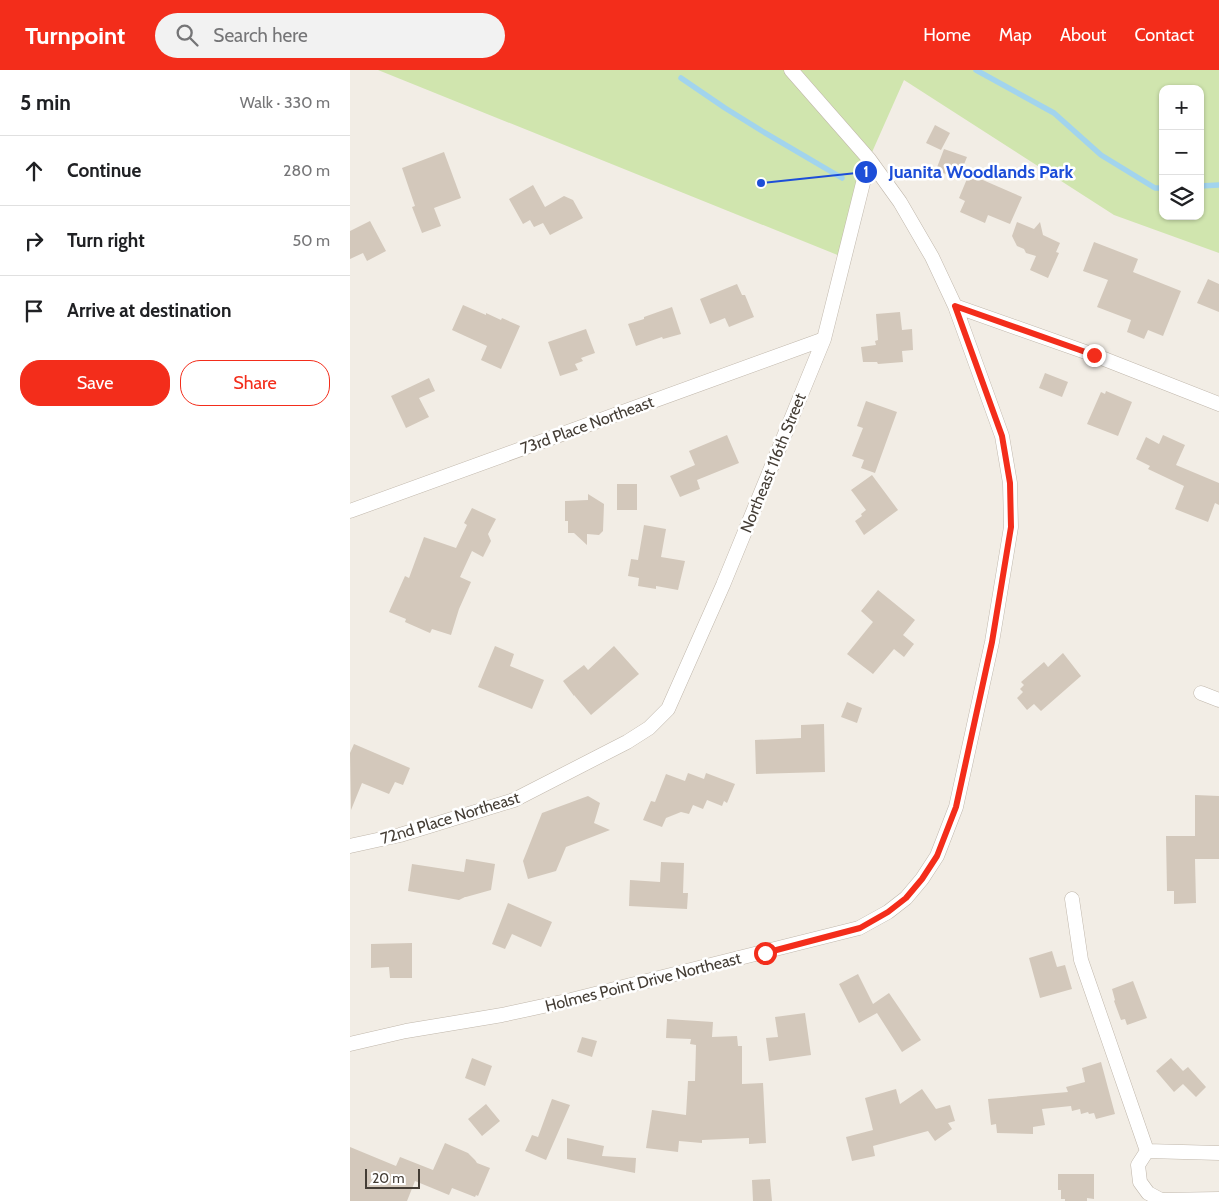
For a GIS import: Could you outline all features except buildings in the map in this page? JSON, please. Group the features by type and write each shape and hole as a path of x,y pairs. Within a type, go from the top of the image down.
{"street":[{"name":"Holmes Point Drive Northeast","path":"350,1044 406,1031 502,1016 860,928 888,912 906,898 922,879 937,856 956,807 992,642 1011,527 1010,483 1002,436 955,306 932,257 905,210 869,159 791,70"},
{"name":"Northeast 116th Street","path":"627,742 649,728 668,709 724,586 824,339 869,159"},
{"path":"955,306 1094,355 1219,404"},
{"name":"73rd Place Northeast","path":"350,512 824,339"},
{"path":"1201,693 1219,700"},
{"name":"72nd Place Northeast","path":"350,846 400,835 514,800 627,742"},
{"path":"1072,899 1081,960 1147,1151"},
{"path":"1147,1151 1219,1153"},
{"path":"1147,1151 1138,1165 1140,1182 1148,1194 1161,1200 1219,1199"}],"green space":[{"path":"378,70 1219,70 1219,253 1114,215 904,80 869,159 845,258"}],"waterway":[{"path":"976,70 1054,113 1101,155 1155,188 1159,188"},
{"path":"681,78 762,131 842,178"},
{"path":"1204,186 1219,185"}],"place":[{"name":"Juanita Woodlands Park","path":"761,183"}],"route":[{"path":"765,953 860,928 888,912 906,898 922,879 937,856 956,807 992,642 1011,527 1010,483 1002,436 955,306 1094,355"}]}
